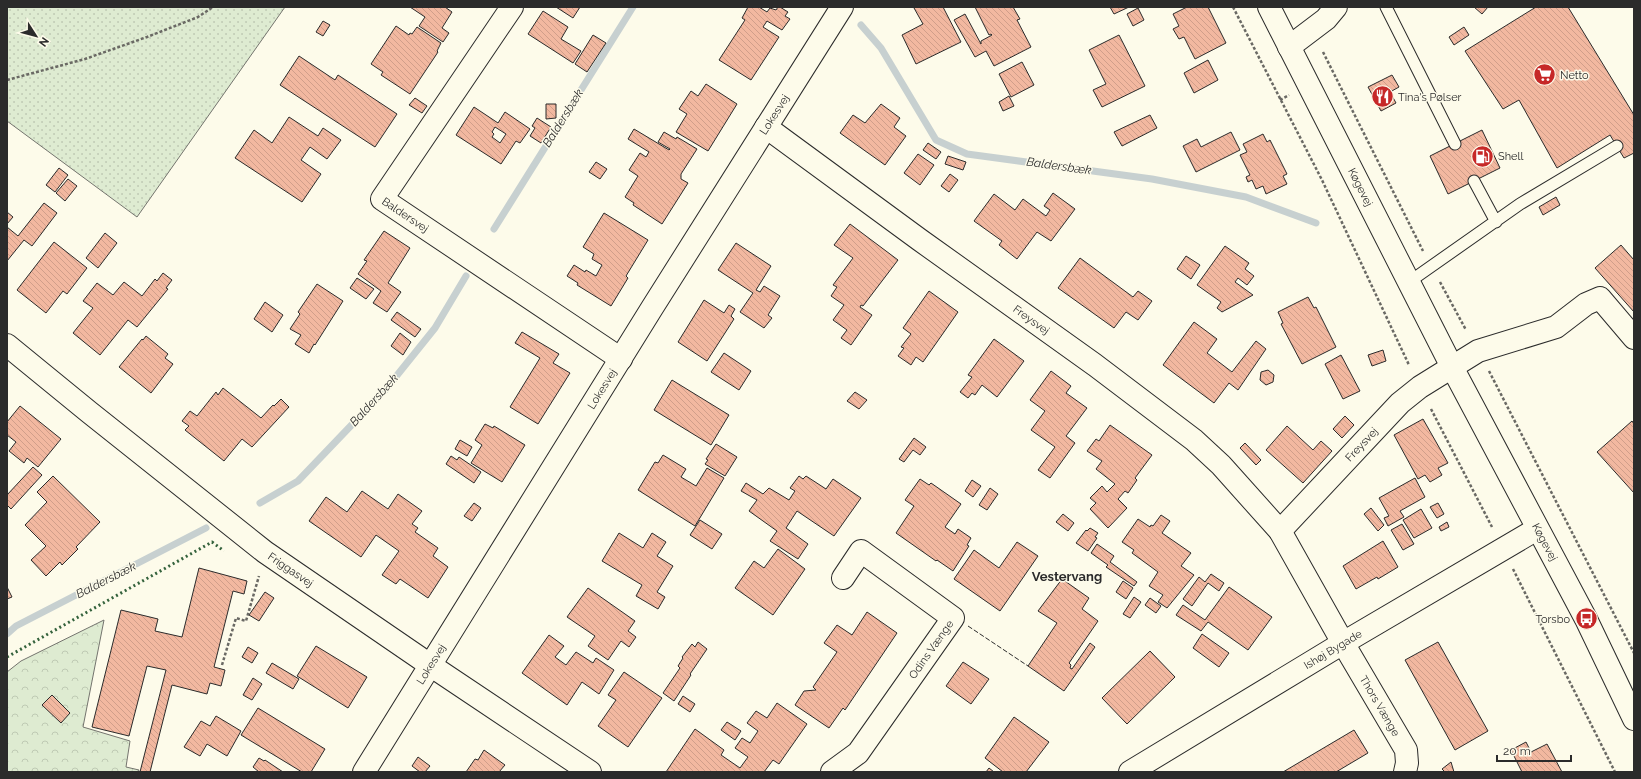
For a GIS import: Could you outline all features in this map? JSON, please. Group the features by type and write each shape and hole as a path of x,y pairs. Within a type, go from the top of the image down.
{"street":[{"name":"Baldersvej","path":"512,7 382,199 621,359"},
{"name":"Lokesvej","path":"364,772 842,7"},
{"name":"Køgevej","path":"1269,7 1452,367 1537,529 1586,618 1634,719"},
{"path":"1289,47 1326,19 1336,7"},
{"name":"Freysvej","path":"766,127 920,240 1095,365 1182,430 1220,465 1280,531 1342,643"},
{"path":"1452,367 1478,351 1556,327 1586,304 1600,298 1634,338"},
{"name":"Friggasvej","path":"7,345 265,552 590,772"},
{"name":"Freysvej","path":"1280,531 1400,403 1420,387 1452,367"},
{"name":"Ishøj Bygade","path":"1130,772 1342,643 1537,529"},
{"name":"Odins Vænge","path":"832,772 858,753 953,618 861,551 843,578"},
{"name":"Thors Vænge","path":"1342,643 1406,750 1407,763 1405,772"}],"lane":[{"path":"1386,7 1455,144"},
{"path":"1409,282 1520,204 1617,146"},
{"path":"1474,181 1496,222"}],"path":[{"path":"7,80 84,59 147,37 198,17 213,7"},
{"path":"222,665 236,618 246,621 265,552"}],"green space":[{"path":"7,7 285,7 137,217 7,121"},
{"path":"104,620 83,727 130,741 126,767 139,770 138,772 7,772 7,672 21,661"}],"building":[{"path":"410,7 445,7 452,12 442,28 449,33 443,42 419,26 425,17"},
{"path":"556,7 580,7 573,18"},
{"path":"748,7 759,7 767,12 770,8 776,10 780,7 788,12 785,16 790,19 782,30 767,21 763,27 779,37 751,80 719,60 745,20 742,18"},
{"path":"943,7 961,42 916,64 902,35 923,24 914,8"},
{"path":"975,7 1013,7 1020,19 1017,20 1031,47 994,66 986,51 975,57 954,20 965,14 981,44 981,41 992,35 989,35"},
{"path":"1110,7 1129,7 1114,14"},
{"path":"1187,7 1208,7 1226,43 1195,59 1184,37 1179,39 1173,29 1179,26 1173,14"},
{"path":"1474,7 1488,7 1482,14"},
{"name":"Netto","path":"1536,7 1568,7 1634,115 1634,153 1624,158 1610,135 1557,168 1519,100 1503,109 1465,51"},
{"path":"1138,8 1144,20 1133,26 1127,14"},
{"path":"543,11 568,27 561,39 581,51 573,63 528,34"},
{"path":"323,21 330,25 323,36 316,32"},
{"path":"396,26 409,35 410,33 412,34 417,27 441,43 437,51 438,52 410,94 381,75 383,72 371,64"},
{"path":"1464,27 1469,35 1454,45 1449,37"},
{"path":"593,35 606,43 587,72 575,64"},
{"path":"1119,35 1145,86 1102,107 1093,90 1106,84 1089,50"},
{"path":"299,56 335,80 338,75 397,114 375,147 280,85"},
{"path":"1208,60 1218,80 1194,93 1184,73"},
{"path":"1022,62 1034,85 1011,97 999,74"},
{"name":"Tina's Pølser","path":"1392,75 1399,87 1390,92 1396,103 1381,111 1368,87"},
{"path":"706,84 737,104 708,151 676,132 687,114 679,109 691,91 698,96"},
{"path":"1009,96 1014,106 1003,111 999,102"},
{"path":"415,98 427,106 422,113 409,105"},
{"path":"546,104 556,104 556,118 546,119"},
{"path":"881,104 900,118 894,127 906,136 885,165 840,133 853,115 865,123"},
{"path":"474,107 498,123 505,112 530,129 520,143 516,141 501,164 456,135","holes":["495,127 506,134 500,143 492,137 494,134 492,132"]},
{"path":"1150,115 1157,128 1122,146 1114,132"},
{"path":"289,117 318,136 323,128 341,140 327,159 310,147 301,160 321,174 302,202 235,158 254,130 272,143"},
{"path":"537,118 551,127 541,143 530,136 535,128 532,126"},
{"path":"634,129 669,150 670,149 658,142 664,132 676,139 677,137 697,149 681,174 681,179 688,183 662,224 633,205 634,203 625,197 638,176 629,170 640,153 646,157 649,152 628,139"},
{"path":"1482,130 1500,168 1448,194 1430,156"},
{"path":"1231,132 1240,150 1196,172 1183,146 1197,139 1201,147"},
{"path":"1263,134 1267,142 1270,140 1287,174 1283,176 1287,184 1266,194 1263,186 1256,189 1252,180 1248,182 1246,177 1250,175 1240,155 1247,152 1243,144"},
{"path":"928,143 941,152 936,159 923,150"},
{"path":"918,154 934,165 920,185 904,173"},
{"path":"948,156 966,162 963,170 945,164"},
{"path":"596,162 607,169 600,179 589,172"},
{"path":"59,168 68,175 55,192 46,185"},
{"path":"950,174 958,180 949,192 941,186"},
{"path":"68,179 77,186 65,201 56,193"},
{"path":"1053,193 1075,209 1051,241 1037,232 1017,259 999,245 1002,241 974,221 994,194 1015,210 1023,199 1046,216 1050,210 1044,206"},
{"path":"1556,197 1560,205 1543,215 1539,207"},
{"path":"44,203 57,213 32,246 24,240 7,261 7,227 18,236"},
{"path":"7,212 13,217 7,224"},
{"path":"604,213 648,240 626,276 628,278 611,306 577,285 578,283 567,276 574,265 585,272 586,270 596,276 602,265 592,259 594,254 583,247"},
{"path":"850,224 898,260 863,306 861,305 860,307 872,315 851,345 841,338 847,330 833,320 844,305 831,296 837,287 833,285 853,258 834,245"},
{"path":"384,231 410,248 388,283 401,292 387,312 373,303 381,291 358,274 367,261 364,260"},
{"path":"105,233 117,243 98,268 86,258"},
{"path":"54,242 87,268 67,294 63,291 46,313 17,290"},
{"path":"736,243 771,266 756,290 760,292 764,286 780,296 768,315 772,318 764,328 740,312 753,293 718,270"},
{"path":"1621,245 1634,260 1634,312 1595,268"},
{"path":"1225,246 1249,263 1245,269 1254,276 1247,285 1238,278 1235,282 1253,295 1222,312 1217,308 1221,302 1197,285"},
{"path":"1186,256 1200,265 1191,279 1177,269"},
{"path":"1080,258 1133,297 1138,291 1152,301 1138,320 1126,312 1114,328 1058,288"},
{"path":"163,273 172,280 166,288 168,289 137,327 128,320 100,355 73,333 93,308 83,301 97,283 113,295 124,282 142,296 155,279 157,281"},
{"path":"357,278 374,289 366,299 350,288"},
{"path":"317,284 343,301 309,353 295,344 301,335 290,329 300,314 298,312"},
{"path":"929,291 958,312 923,362 916,357 911,365 898,356 904,348 901,347 911,334 903,328"},
{"path":"1308,297 1314,308 1316,307 1336,347 1302,364 1281,324 1283,323 1278,312"},
{"path":"704,300 724,313 729,305 735,309 731,316 734,319 707,361 678,342"},
{"path":"265,302 283,315 272,332 254,319"},
{"path":"397,312 421,329 415,337 391,320"},
{"path":"1194,322 1217,339 1207,353 1232,372 1256,341 1266,349 1238,390 1229,383 1214,403 1163,365"},
{"path":"522,332 559,354 553,363 570,373 538,424 510,407 540,358 515,343"},
{"path":"400,333 411,342 403,355 391,346"},
{"path":"146,336 168,354 165,358 173,364 151,393 119,367"},
{"path":"994,339 1024,361 997,397 982,385 975,395 972,393 968,398 960,392 972,377 968,375"},
{"path":"1383,350 1386,361 1372,366 1368,355"},
{"path":"724,353 751,371 739,390 711,372"},
{"path":"1341,355 1360,391 1343,399 1325,364"},
{"path":"1268,370 1274,375 1273,382 1266,385 1260,380 1261,372"},
{"path":"1051,371 1071,386 1066,393 1087,408 1066,436 1075,443 1050,478 1038,470 1055,447 1031,430 1045,411 1030,400"},
{"path":"672,380 729,415 711,445 654,410"},
{"path":"223,388 261,418 281,399 289,407 252,447 242,439 224,461 185,430 189,426 182,421 190,411 197,416 216,392 218,395"},
{"path":"855,392 867,400 859,409 847,401"},
{"path":"20,406 61,439 38,467 27,458 24,463 9,451 16,442 7,435 7,422"},
{"path":"1345,416 1354,425 1342,438 1333,429"},
{"path":"1423,419 1448,463 1438,468 1442,475 1430,482 1425,475 1418,479 1394,435"},
{"path":"1632,421 1634,424 1634,493 1597,452"},
{"path":"485,424 493,428 494,426 525,445 502,482 471,463 482,445 475,440"},
{"path":"1110,425 1152,455 1135,478 1137,480 1128,493 1125,491 1118,499 1127,508 1108,528 1090,509 1096,503 1090,498 1102,486 1107,492 1115,484 1096,469 1102,461 1087,451 1096,439 1099,441"},
{"path":"1287,426 1313,450 1321,441 1332,451 1303,483 1266,450"},
{"path":"914,438 926,447 920,455 913,450 904,462 899,459"},
{"path":"460,440 472,447 467,456 455,449"},
{"path":"1245,443 1261,460 1256,465 1240,448"},
{"path":"716,444 737,457 725,476 705,464 708,460 706,459"},
{"path":"663,455 686,469 681,477 696,486 707,468 724,478 695,526 638,490 655,462 658,463"},
{"path":"451,456 457,460 459,457 481,472 474,483 446,464"},
{"path":"33,467 42,475 11,509 7,505 7,495"},
{"path":"53,476 100,522 76,547 78,549 62,565 60,562 46,576 31,560 46,546 25,525 47,502 37,492"},
{"path":"799,476 803,479 806,476 826,489 833,479 861,498 834,536 797,511 786,528 808,544 798,559 770,541 777,531 749,511 757,500 741,491 746,483 763,494 769,488 789,500 795,491 790,488"},
{"path":"1415,478 1425,497 1400,511 1404,517 1388,526 1384,518 1389,516 1379,498"},
{"path":"920,479 929,485 931,483 961,504 945,527 955,534 958,529 971,538 967,545 969,546 953,571 896,533 914,506 905,500"},
{"path":"972,480 981,486 973,497 965,491"},
{"path":"990,488 998,494 987,510 979,505"},
{"path":"362,491 388,509 398,494 422,511 412,524 418,528 415,532 438,548 433,556 448,567 428,598 400,579 396,584 382,575 399,551 376,535 361,557 309,521 326,497 347,512"},
{"path":"474,503 481,508 472,521 464,516"},
{"path":"1438,503 1444,514 1437,518 1430,507"},
{"path":"1371,508 1384,525 1378,531 1364,514"},
{"path":"1421,509 1432,528 1414,538 1403,520"},
{"path":"1063,514 1074,523 1068,531 1056,522"},
{"path":"1161,515 1170,521 1162,533 1191,553 1181,566 1194,575 1167,608 1158,602 1163,595 1149,586 1158,572 1132,553 1134,550 1122,542 1138,519 1150,527 1151,525 1153,526"},
{"path":"700,520 722,534 712,549 690,535"},
{"path":"1447,522 1449,527 1441,531 1439,527"},
{"path":"1402,524 1414,544 1403,550 1391,530"},
{"path":"1090,528 1098,533 1095,537 1097,538 1088,551 1076,543 1086,530 1087,531"},
{"path":"619,533 643,548 652,533 666,542 657,556 673,566 657,592 665,597 658,609 636,596 642,585 602,561"},
{"path":"1383,541 1398,567 1378,579 1377,577 1356,589 1343,566"},
{"path":"1017,542 1038,556 1000,611 954,579 974,550 999,568"},
{"path":"1097,544 1114,556 1110,562 1137,582 1134,586 1106,567 1108,565 1091,553"},
{"path":"778,549 805,569 773,615 735,588 754,561 764,568"},
{"path":"199,568 247,581 244,594 233,591 214,667 225,670 221,686 210,683 207,694 172,685 150,772 140,772 166,670 147,666 129,736 92,727 121,610 158,619 155,631 182,637"},
{"path":"1211,574 1224,583 1219,591 1208,583 1192,606 1183,599 1199,577 1205,582"},
{"path":"1062,579 1089,598 1082,609 1098,621 1069,663 1071,665 1070,668 1072,669 1090,643 1095,647 1064,691 1028,666 1057,623 1038,611"},
{"path":"1123,581 1133,588 1126,599 1116,592"},
{"path":"7,587 12,597 7,599"},
{"path":"1229,587 1272,617 1248,650 1208,622 1201,631 1176,615 1183,605 1205,620"},
{"path":"588,588 635,621 628,631 636,637 629,647 621,641 608,660 588,646 595,636 567,617"},
{"path":"265,592 274,598 259,621 249,615"},
{"path":"1134,597 1141,602 1130,618 1123,614"},
{"path":"1150,598 1161,606 1156,613 1145,605"},
{"path":"867,612 897,633 845,710 843,708 829,728 795,705 804,691 816,690 813,687 837,652 824,643 837,625 852,635"},
{"path":"1202,634 1229,653 1219,667 1193,648"},
{"path":"549,635 564,646 555,657 566,665 576,652 593,663 596,658 614,670 599,694 582,682 567,705 522,673"},
{"path":"698,642 707,649 674,701 663,693 680,668 678,666 683,658 682,657 692,644 695,647"},
{"path":"1438,642 1488,731 1455,750 1405,660"},
{"path":"316,646 367,677 348,708 297,676"},
{"path":"248,647 258,653 252,663 242,657"},
{"path":"1150,651 1175,677 1127,724 1102,698"},
{"path":"963,662 989,679 971,704 946,686"},
{"path":"272,663 299,679 293,689 266,673"},
{"path":"624,672 662,698 628,747 598,726 616,700 608,695"},
{"path":"253,678 262,684 252,700 243,695"},
{"path":"52,695 70,713 61,723 42,705"},
{"path":"683,696 695,704 690,712 678,704"},
{"path":"777,703 807,724 779,764 773,760 764,772 666,772 695,729 724,750 721,755 740,768 748,757 735,748 742,738 750,743 758,731 747,723 756,711 767,718"},
{"path":"258,708 325,749 311,772 302,772 241,735"},
{"path":"216,716 241,731 227,756 207,744 200,756 184,747 201,721 210,726"},
{"path":"1014,717 1049,742 1026,772 1003,772 985,758"},
{"path":"727,722 741,731 735,740 721,730"},
{"path":"1354,730 1368,753 1336,772 1283,772"},
{"path":"1526,742 1531,752 1547,744 1562,772 1522,772 1511,750"},
{"path":"484,750 505,765 499,772 466,772 475,759 478,760"},
{"path":"418,757 430,766 425,772 420,772 412,766"},
{"path":"259,758 264,761 265,760 283,772 259,772 253,767"},
{"path":"1451,762 1454,772 1445,772 1442,769"},
{"path":"989,768 994,772 986,772"}],"waterway":[{"name":"Baldersbæk","path":"494,229 633,7"},
{"name":"Baldersbæk","path":"861,25 881,48 936,140 967,154 1152,179 1246,197 1316,223"},
{"name":"Baldersbæk","path":"260,503 298,481 386,389 435,328 466,276"},
{"name":"Baldersbæk","path":"7,634 16,626 206,528"}],"hedge":[{"path":"7,657 212,542 224,551"}],"fence":[{"path":"968,626 1028,666"}],"place":[{"name":"Netto","path":"1545,75"},
{"name":"Tina's Pølser","path":"1383,97"},
{"name":"Shell","path":"1482,156"},
{"name":"Torsbo","path":"1586,619"}],"district":[{"name":"Vestervang","path":"1067,576"}]}
